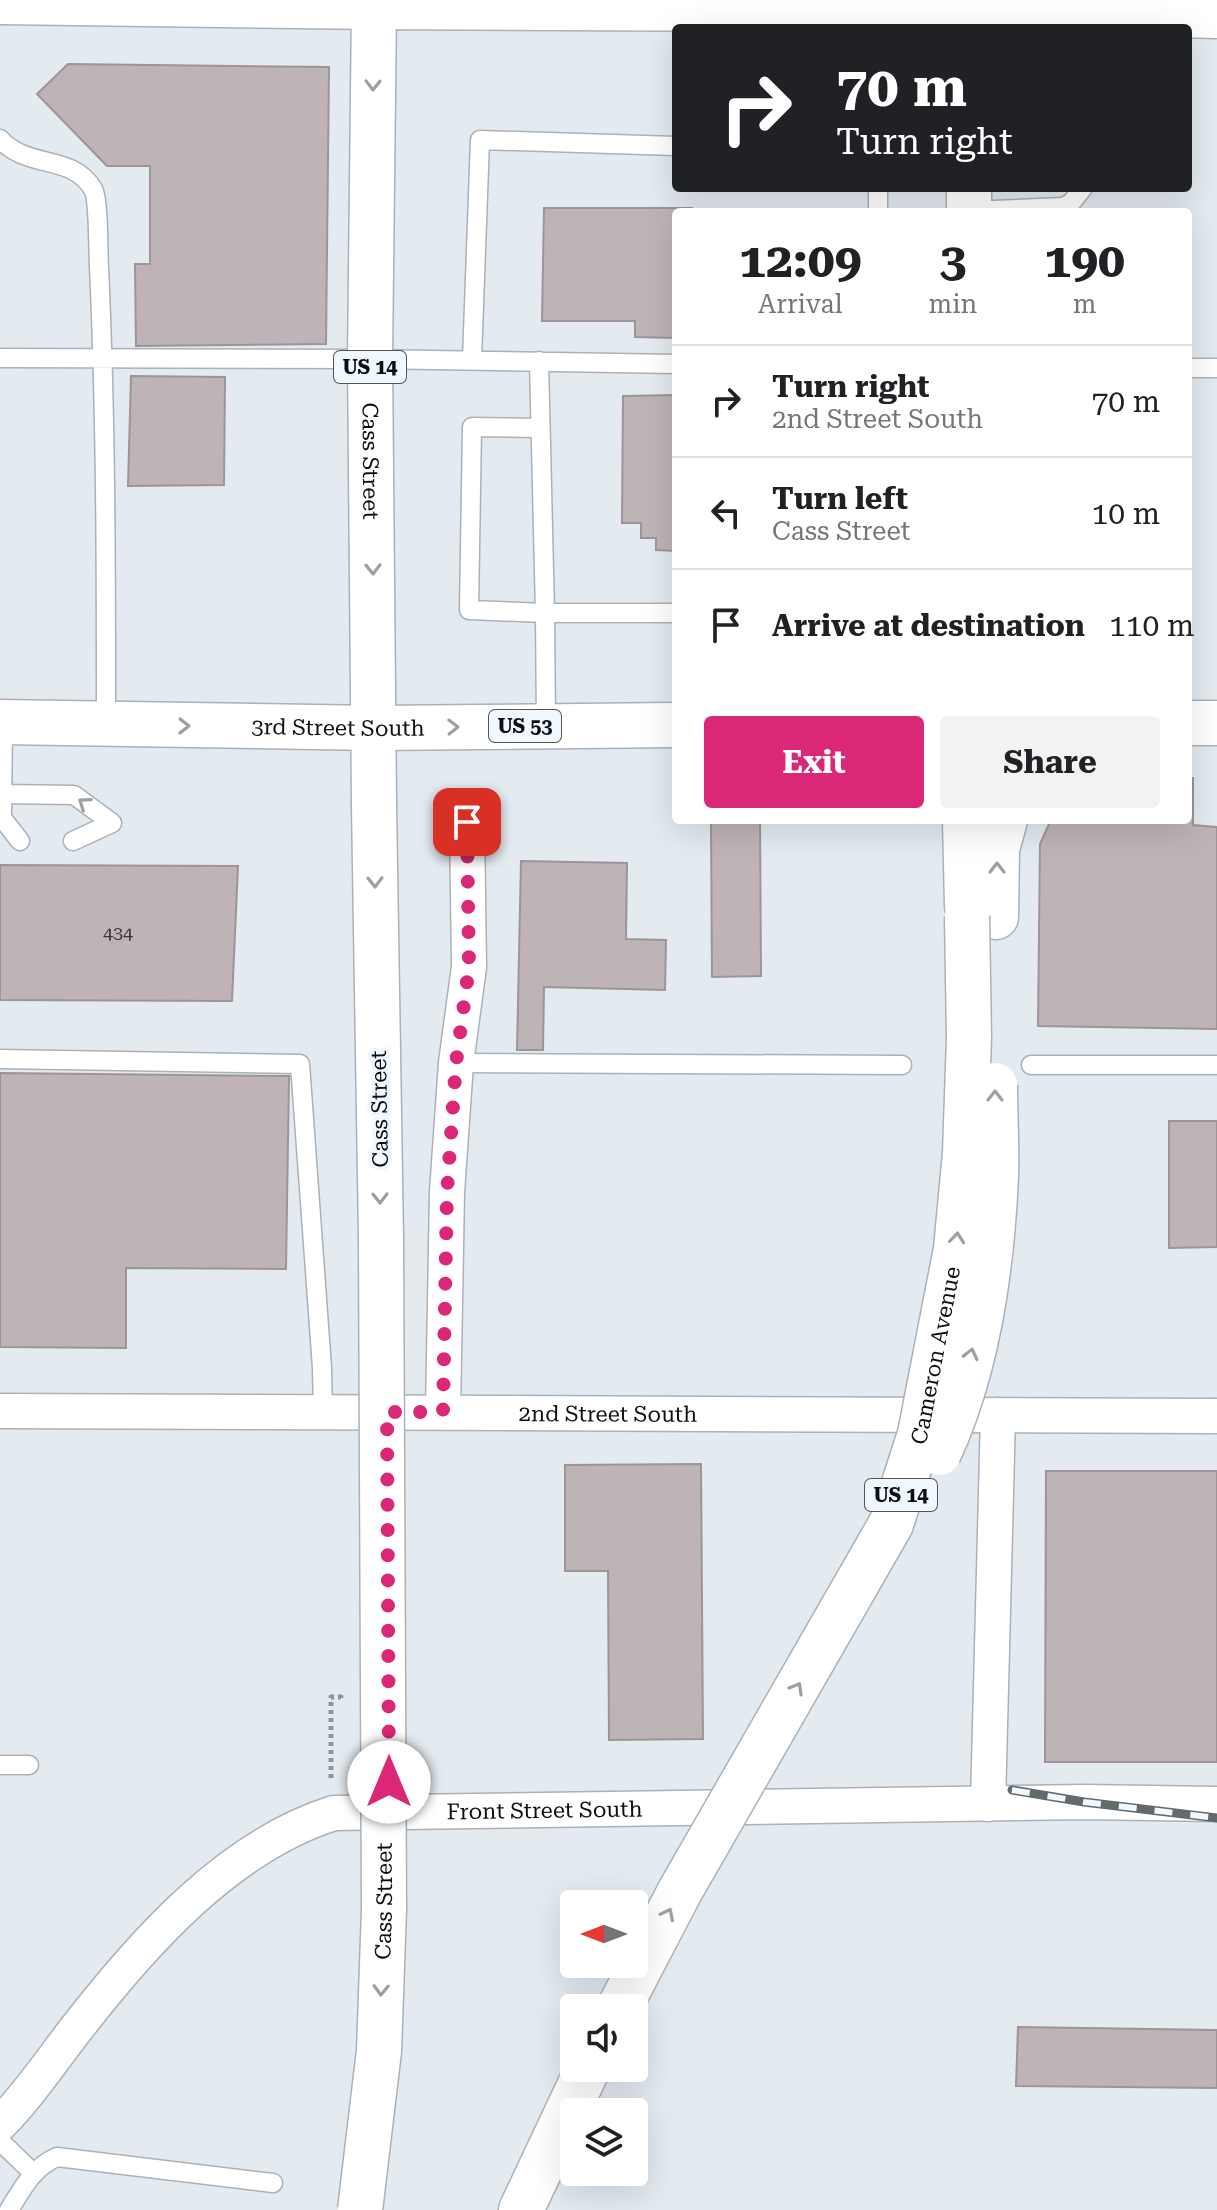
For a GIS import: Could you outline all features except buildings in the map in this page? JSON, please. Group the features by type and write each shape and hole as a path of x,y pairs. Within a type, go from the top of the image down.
{"main road":[{"path":"0,2 374,7 703,18 969,19 1072,13 1217,16"},
{"name":"Cass Street","path":"360,2210 379,2051 384,1909 381,1239 370,359 374,7"},
{"name":"3rd Street South","path":"1,722 375,728 672,725"},
{"path":"1192,723 1217,723"},
{"name":"Cameron Avenue","path":"626,1994 680,1891 891,1524 920,1434 956,1249 965,1153 968,1052 982,916 966,824"},
{"path":"982,916 1004,824"},
{"path":"521,2210 581,2082"}],"street":[{"path":"443,1412 447,1192 456,1063 469,967 467,822"},
{"name":"2nd Street South","path":"0,1411 1217,1416"},
{"name":"Cass Street","path":"387,1412 390,1812"},
{"path":"988,1804 998,1415"},
{"name":"Front Street South","path":"0,2124 133,1958 197,1896 250,1855 309,1821 334,1813 1217,1804"}],"lane":[{"path":"0,139 7,147 29,158 76,169 95,191 103,358 106,724"},
{"path":"472,360 480,140 672,146"},
{"path":"1044,208 1063,207 1080,192"},
{"path":"0,358 672,364"},
{"path":"539,361 546,726"},
{"path":"1192,368 1217,368"},
{"path":"540,428 472,427 469,610 672,613"},
{"path":"1,722 2,818 20,841"},
{"path":"2,794 74,795 112,823 73,841"},
{"path":"0,1059 300,1064 323,1412"},
{"path":"456,1063 902,1065"},
{"path":"1031,1065 1217,1065"},
{"path":"0,1765 29,1765"},
{"path":"0,2141 33,2173"},
{"path":"9,2210 41,2164 57,2157 273,2183"}],"path":[{"path":"331,1779 331,1697 341,1697 341,1712"}],"railway":[{"path":"1012,1790 1217,1818"}],"route":[{"path":"389,1782 387,1412 443,1412 447,1192 456,1063 469,967 467,822"}]}
